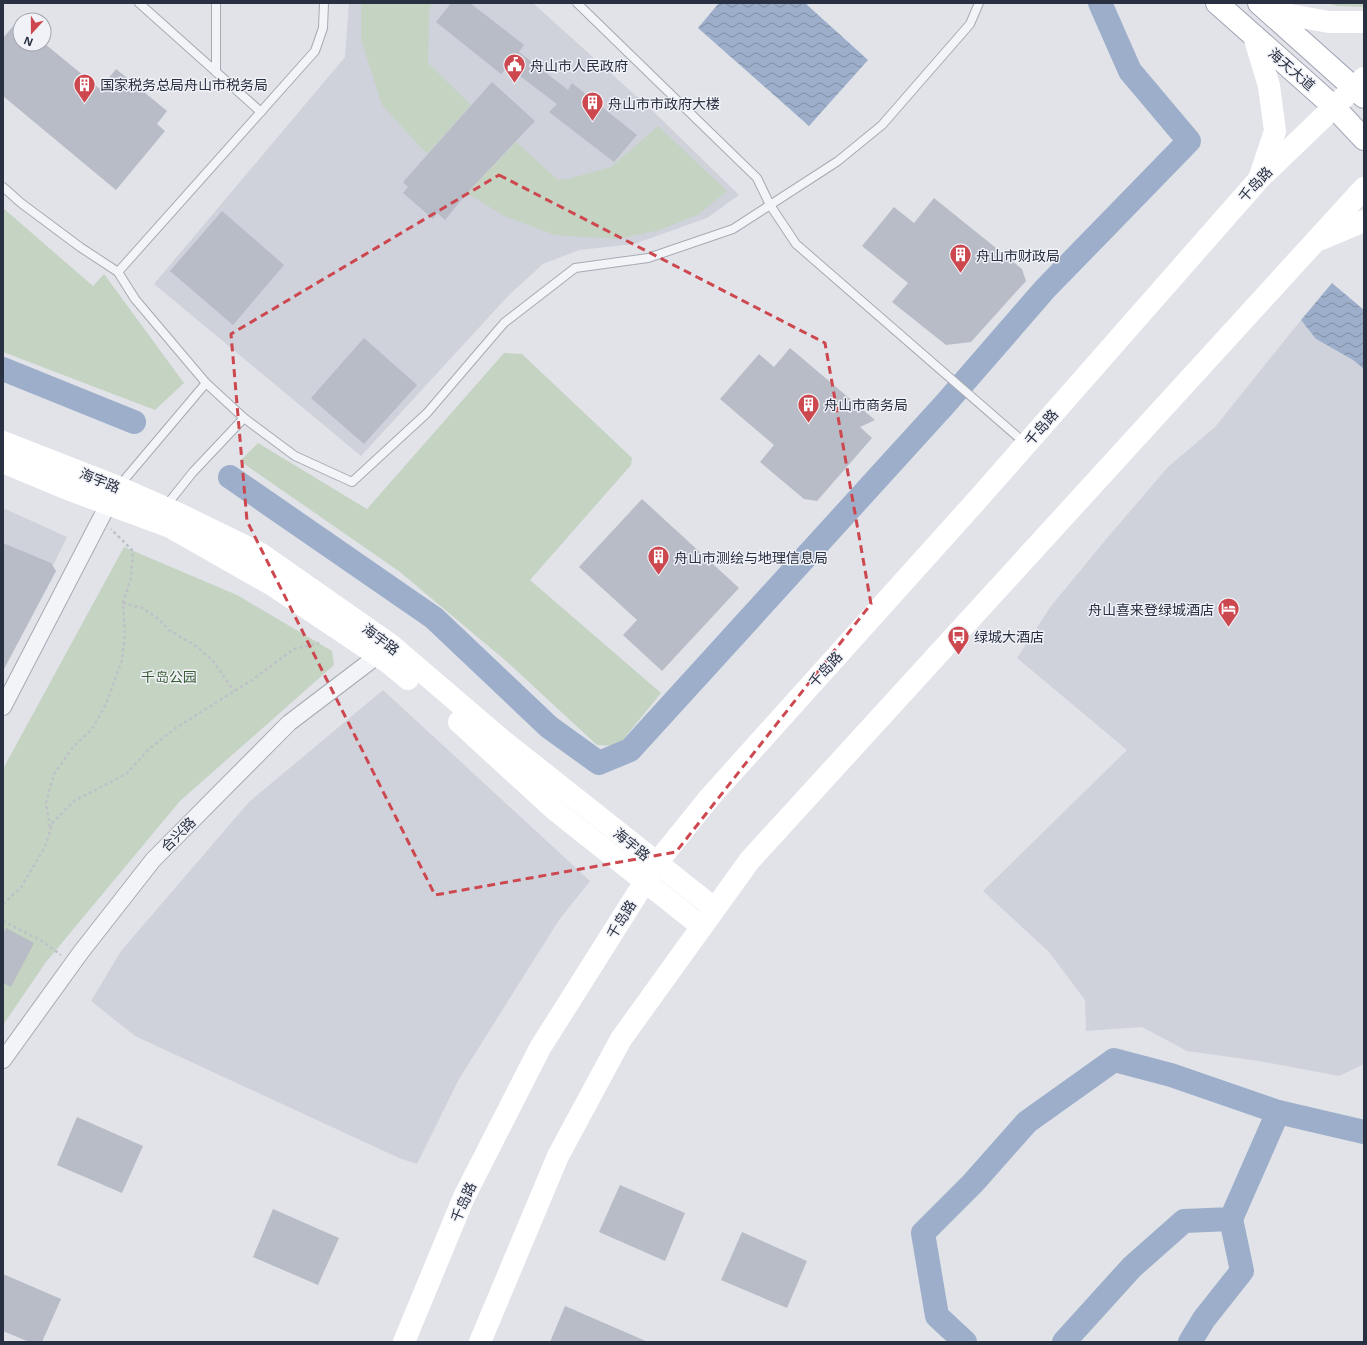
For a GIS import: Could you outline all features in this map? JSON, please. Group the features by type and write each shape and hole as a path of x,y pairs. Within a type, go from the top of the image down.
{"street":[{"name":"海天大道","path":"1217,3 1333,106 1364,139"},
{"name":"海天大道","path":"1261,4 1361,87"},
{"path":"1261,4 1290,15 1329,22 1364,22"},
{"path":"1254,36 1269,86 1275,131 1260,178"},
{"name":"千岛路","path":"404,1342 464,1197 540,1048 650,872 710,797 1026,444 1260,178 1333,106 1361,87"},
{"path":"480,1342 558,1156 621,1039 750,860 1364,188"},
{"path":"1317,240 1364,221"},
{"name":"海宇路","path":"3,442 108,503 164,508 261,554 384,650 452,716 555,810 650,872 714,908"},
{"name":"海宇路","path":"3,462 170,527 384,650"},
{"path":"3,707 108,503"},
{"name":"合兴路","path":"3,1060 73,964 153,860 289,722 384,650"},
{"name":"海宇路","path":"650,872 701,926"}],"lane":[{"path":"139,3 261,112"},
{"path":"216,3 216,72"},
{"path":"118,272 315,51 323,28 324,3"},
{"path":"577,3 757,178 770,205 796,244 1026,444"},
{"path":"3,186 21,203 68,239 118,272 135,300 206,383 244,418 295,456 352,482 428,413 504,323 575,268 648,258 733,229 838,161 882,125 970,24 979,3"},
{"path":"108,503 206,383"},
{"path":"164,508 193,472 244,418"}],"path":[{"path":"50,829 46,803 54,774 73,747 92,729 106,704 122,660 125,633 123,603 131,578 133,551 108,503"},
{"path":"123,603 142,608 156,617 169,630 196,646 214,661 234,691"},
{"path":"3,904 21,887 45,847 53,822 74,801 126,774 149,749 177,727 252,680 294,649 319,643"},
{"path":"3,921 42,941 73,964"}],"highlighted area":[{"path":"499,175 825,343 871,604 676,852 435,895 247,521 231,334"}],"shaded area":[{"name":"舟山市人民政府","path":"349,3 533,3 656,114 739,195 707,218 634,244 579,250 543,264 509,295 361,456 154,284 345,57"},
{"name":"舟山喜来登绿城酒店","path":"1301,320 1316,339 1353,360 1364,369 1364,1064 1339,1076 1259,1061 1187,1051 1142,1027 1086,1031 1085,1000 1049,952 983,891 1127,750 1017,658 1051,606 1108,537 1168,467 1215,427"},
{"path":"3,508 67,537 3,667"},
{"path":"383,690 590,881 559,920 459,1079 417,1164 399,1158 135,1036 91,1001 121,951 249,802"}],"green space":[{"path":"361,3 432,3 429,12 428,63 471,105 427,154 382,105 361,39"},
{"path":"1326,3 1364,3 1364,7 1337,6"},
{"path":"658,126 727,191 699,214 660,230 618,239 555,235 504,216 467,193 516,142 558,180 568,179 611,167"},
{"path":"3,208 93,286 104,274 184,383 155,410 3,352"},
{"path":"504,353 522,354 632,458 631,465 530,580 661,693 618,746 597,745 505,660 400,572 240,461 258,443 367,509"},
{"name":"千岛公园","path":"124,547 237,595 332,651 334,665 180,801 46,962 3,1025 3,769"}],"water":[{"path":"719,3 805,3 868,60 809,126 698,28"},
{"path":"1332,283 1364,310 1364,369 1353,360 1316,339 1301,320"}],"building":[{"path":"451,3 470,3 524,45 519,52 568,90 572,83 637,135 614,162 549,112 557,104 508,67 501,74 436,22"},
{"name":"国家税务总局舟山市税务局","path":"12,27 12,52 52,52 52,50 100,89 116,69 167,111 157,124 165,131 116,190 3,96 3,38"},
{"path":"492,82 535,121 467,193 445,220 437,213 433,219 403,193 408,187 403,182"},
{"name":"舟山市财政局","path":"934,198 1022,269 1026,281 971,342 946,345 892,302 908,283 862,246 894,207 914,223"},
{"path":"222,211 284,265 233,325 170,271"},
{"path":"364,338 417,385 364,444 311,398"},
{"name":"舟山市商务局","path":"790,348 875,420 860,427 872,438 817,501 804,499 760,462 774,445 720,399 759,354 774,367"},
{"name":"舟山市测绘与地理信息局","path":"642,499 739,588 662,671 623,635 637,620 579,567"},
{"path":"3,543 51,563 56,571 3,671"},
{"path":"6,928 34,943 11,987 3,983 3,935"},
{"path":"77,1117 143,1146 122,1193 57,1165"},
{"path":"620,1185 685,1213 665,1261 599,1232"},
{"path":"273,1209 339,1238 318,1285 253,1257"},
{"path":"742,1232 807,1261 787,1308 721,1280"},
{"path":"3,1274 61,1299 42,1342 29,1342 3,1331"},
{"path":"565,1306 648,1342 550,1342"}],"waterway":[{"path":"230,477 434,618 549,727 599,763 630,750 946,403 1045,289 1189,141 1130,71 1100,3"},
{"path":"3,369 134,422"},
{"path":"965,1342 937,1316 923,1233 973,1183 1027,1122 1114,1060 1171,1075 1278,1112 1364,1132"},
{"path":"1064,1342 1132,1267 1184,1221 1231,1219 1278,1112"},
{"path":"1190,1342 1204,1319 1242,1271 1231,1219"}],"place":[{"name":"舟山市人民政府","path":"514,84"},
{"name":"国家税务总局舟山市税务局","path":"85,104"},
{"name":"舟山市市政府大楼","path":"593,122"},
{"name":"舟山市财政局","path":"961,274"},
{"name":"舟山市商务局","path":"808,424"},
{"name":"舟山市测绘与地理信息局","path":"659,576"},
{"name":"舟山喜来登绿城酒店","path":"1229,628"},
{"name":"绿城大酒店","path":"959,656"}]}
